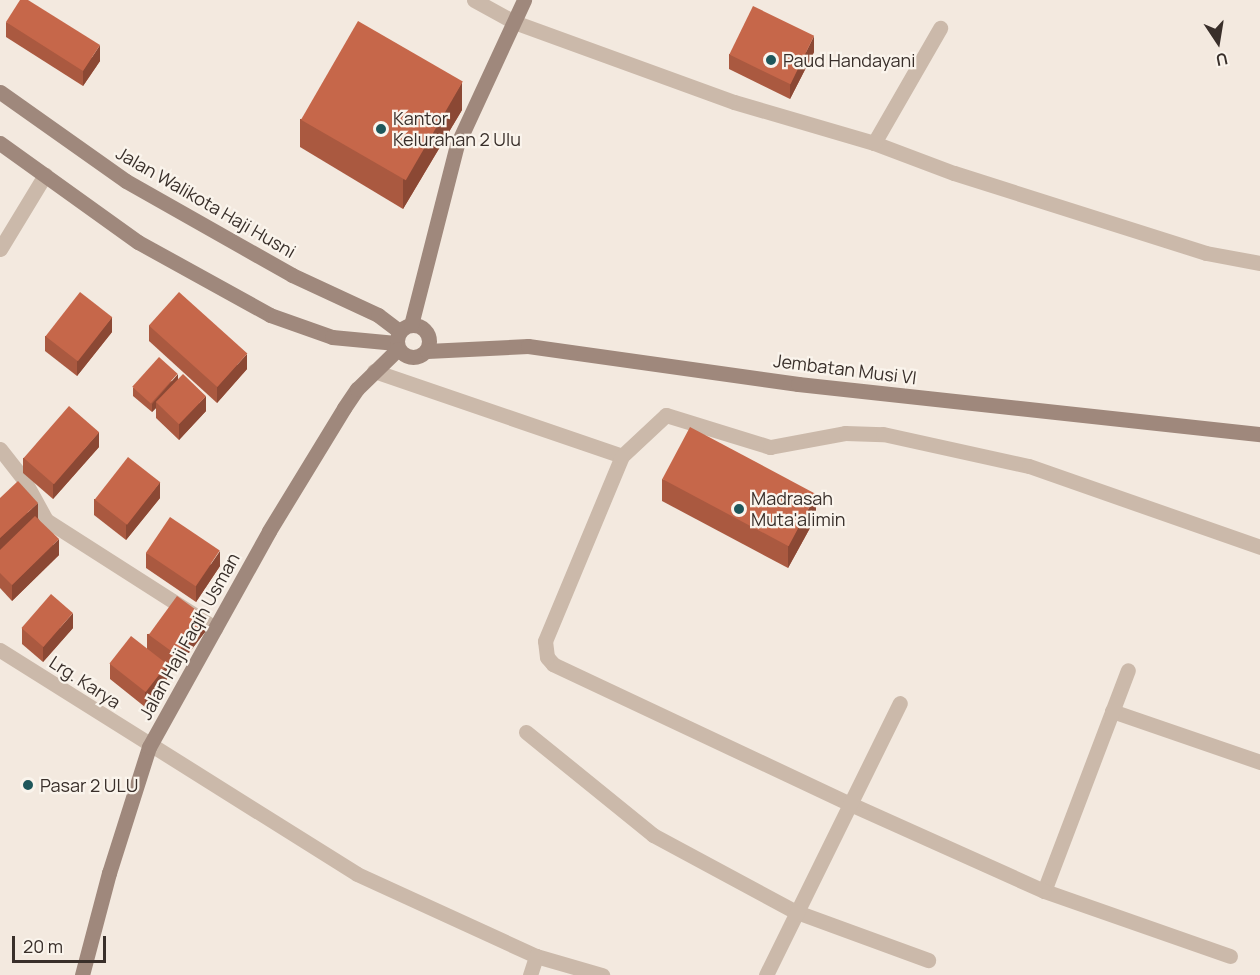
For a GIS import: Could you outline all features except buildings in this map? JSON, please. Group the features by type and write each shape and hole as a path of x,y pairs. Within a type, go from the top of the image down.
{"street":[{"path":"474,0 514,22 734,102 874,143 1109,223 1206,253 1260,263"},
{"path":"401,337 457,145 524,0"},
{"path":"874,143 940,28"},
{"name":"Jalan Walikota Haji Husni","path":"0,92 126,181 292,275 378,315 401,337"},
{"path":"0,142 138,242 270,315 332,337 401,337 427,333 426,351"},
{"path":"0,249 45,175"},
{"name":"Jembatan Musi VI","path":"401,337 414,358 426,351 528,346 798,384 1260,435"},
{"name":"Jalan Haji Faqih Usman","path":"82,975 108,873 149,747 269,531 357,388 401,337"},
{"path":"374,371 576,437 622,456"},
{"path":"1230,956 1044,891 848,803 546,657 545,641 622,456 666,415 770,447 845,433 883,434 1029,466 1260,547"},
{"path":"0,448 23,478 46,520 215,628"},
{"name":"Lrg. Karya","path":"0,650 149,747 357,874 536,956 602,975"},
{"path":"1044,891 1128,670"},
{"path":"766,975 794,911 900,703"},
{"path":"1112,711 1260,762"},
{"path":"526,732 653,835 794,911 928,960"},
{"path":"530,975 536,956"}],"place":[{"name":"Paud Handayani","path":"771,60"},
{"name":"Kantor Kelurahan 2 Ulu","path":"381,129"},
{"name":"Madrasah Muta'alimin","path":"739,509"},
{"name":"Pasar 2 ULU","path":"28,785"}]}
